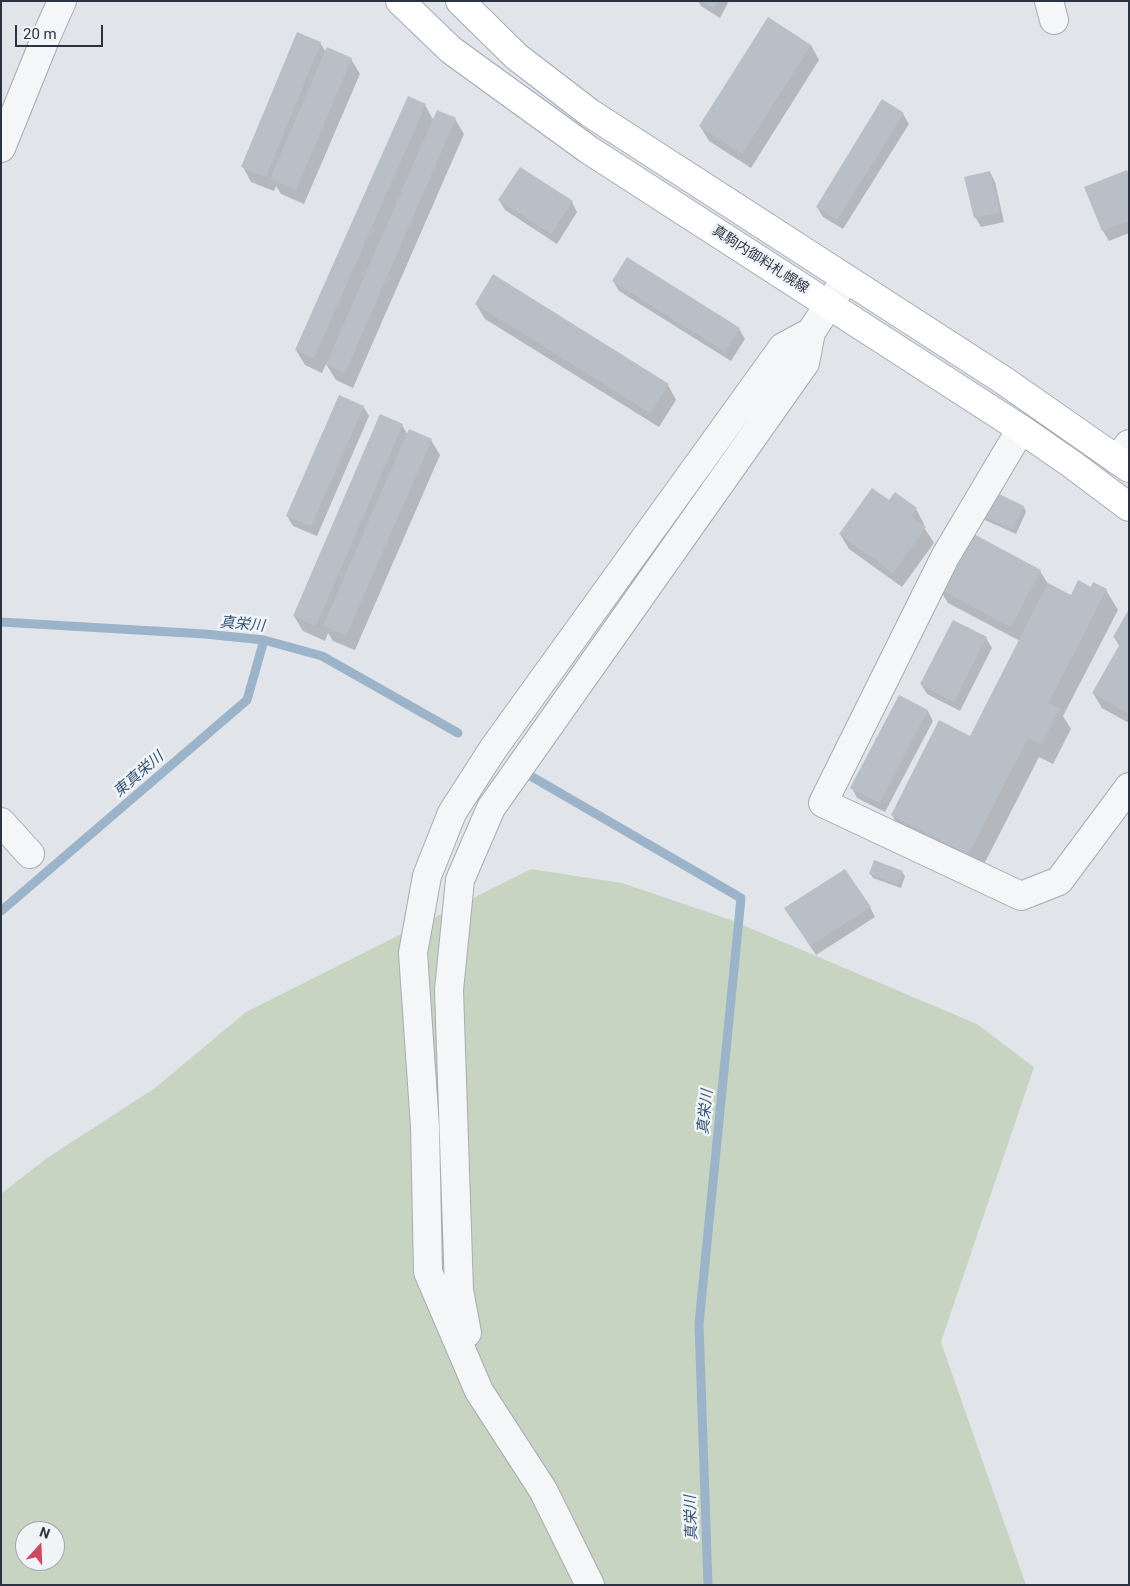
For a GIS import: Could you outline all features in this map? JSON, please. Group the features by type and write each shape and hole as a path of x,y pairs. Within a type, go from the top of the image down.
{"main road":[{"name":"真駒内御料札幌線","path":"400,1 451,50 588,150 1021,429 1129,507"},
{"path":"460,1 518,57 590,113 846,280 1125,457"}],"street":[{"path":"1,148 62,1"},
{"path":"479,1391 458,1290 449,990 460,880 491,808 805,363 811,332 846,280"},
{"path":"590,1585 543,1490 479,1391 428,1272 425,1126 413,953 427,876 452,813 493,748 783,347 811,332"},
{"path":"1021,429 945,557 823,803 1021,896 1059,881 1129,786"},
{"path":"1,822 30,854"}],"green space":[{"path":"531,869 622,883 731,920 977,1024 1034,1067 941,1342 1026,1585 1,1585 1,1194 47,1158 155,1088 246,1012"}],"building":[{"path":"702,1 718,1 714,8"},
{"path":"768,17 811,45 742,154 699,126"},
{"path":"297,32 321,42 266,177 241,167"},
{"path":"327,47 352,58 296,190 270,179"},
{"path":"408,96 426,104 314,358 295,350"},
{"path":"882,99 904,113 837,220 816,207"},
{"path":"437,110 456,118 345,373 326,365"},
{"path":"520,167 573,201 551,234 498,200"},
{"path":"1127,170 1129,175 1129,221 1102,231 1084,187"},
{"path":"990,171 1000,212 974,218 964,177"},
{"path":"627,257 740,328 725,352 612,281"},
{"path":"493,274 669,384 650,413 475,304"},
{"path":"339,395 364,406 311,526 286,516"},
{"path":"380,414 403,424 316,626 293,616"},
{"path":"409,429 432,439 346,636 323,626"},
{"path":"872,488 889,500 895,492 917,508 911,516 926,527 893,573 839,534"},
{"path":"993,491 1024,506 1013,530 981,515"},
{"path":"968,531 1041,570 1011,627 938,588"},
{"path":"1078,580 1091,587 1093,582 1107,589 1049,702 1060,709 1042,745 1028,738 968,855 891,815 939,720 970,736 1048,583 1071,595"},
{"path":"1129,609 1129,714 1092,693 1121,642 1113,637"},
{"path":"953,620 987,637 954,702 920,684"},
{"path":"899,695 928,710 880,803 850,788"},
{"path":"874,860 903,871 898,884 869,874"},
{"path":"845,869 871,907 810,946 784,908"}],"waterway":[{"name":"真栄川","path":"1,622 205,634 264,640 322,656 458,733"},
{"name":"東真栄川","path":"1,911 247,700 264,640"},
{"name":"真栄川","path":"522,771 741,898 699,1324 708,1585"}]}
